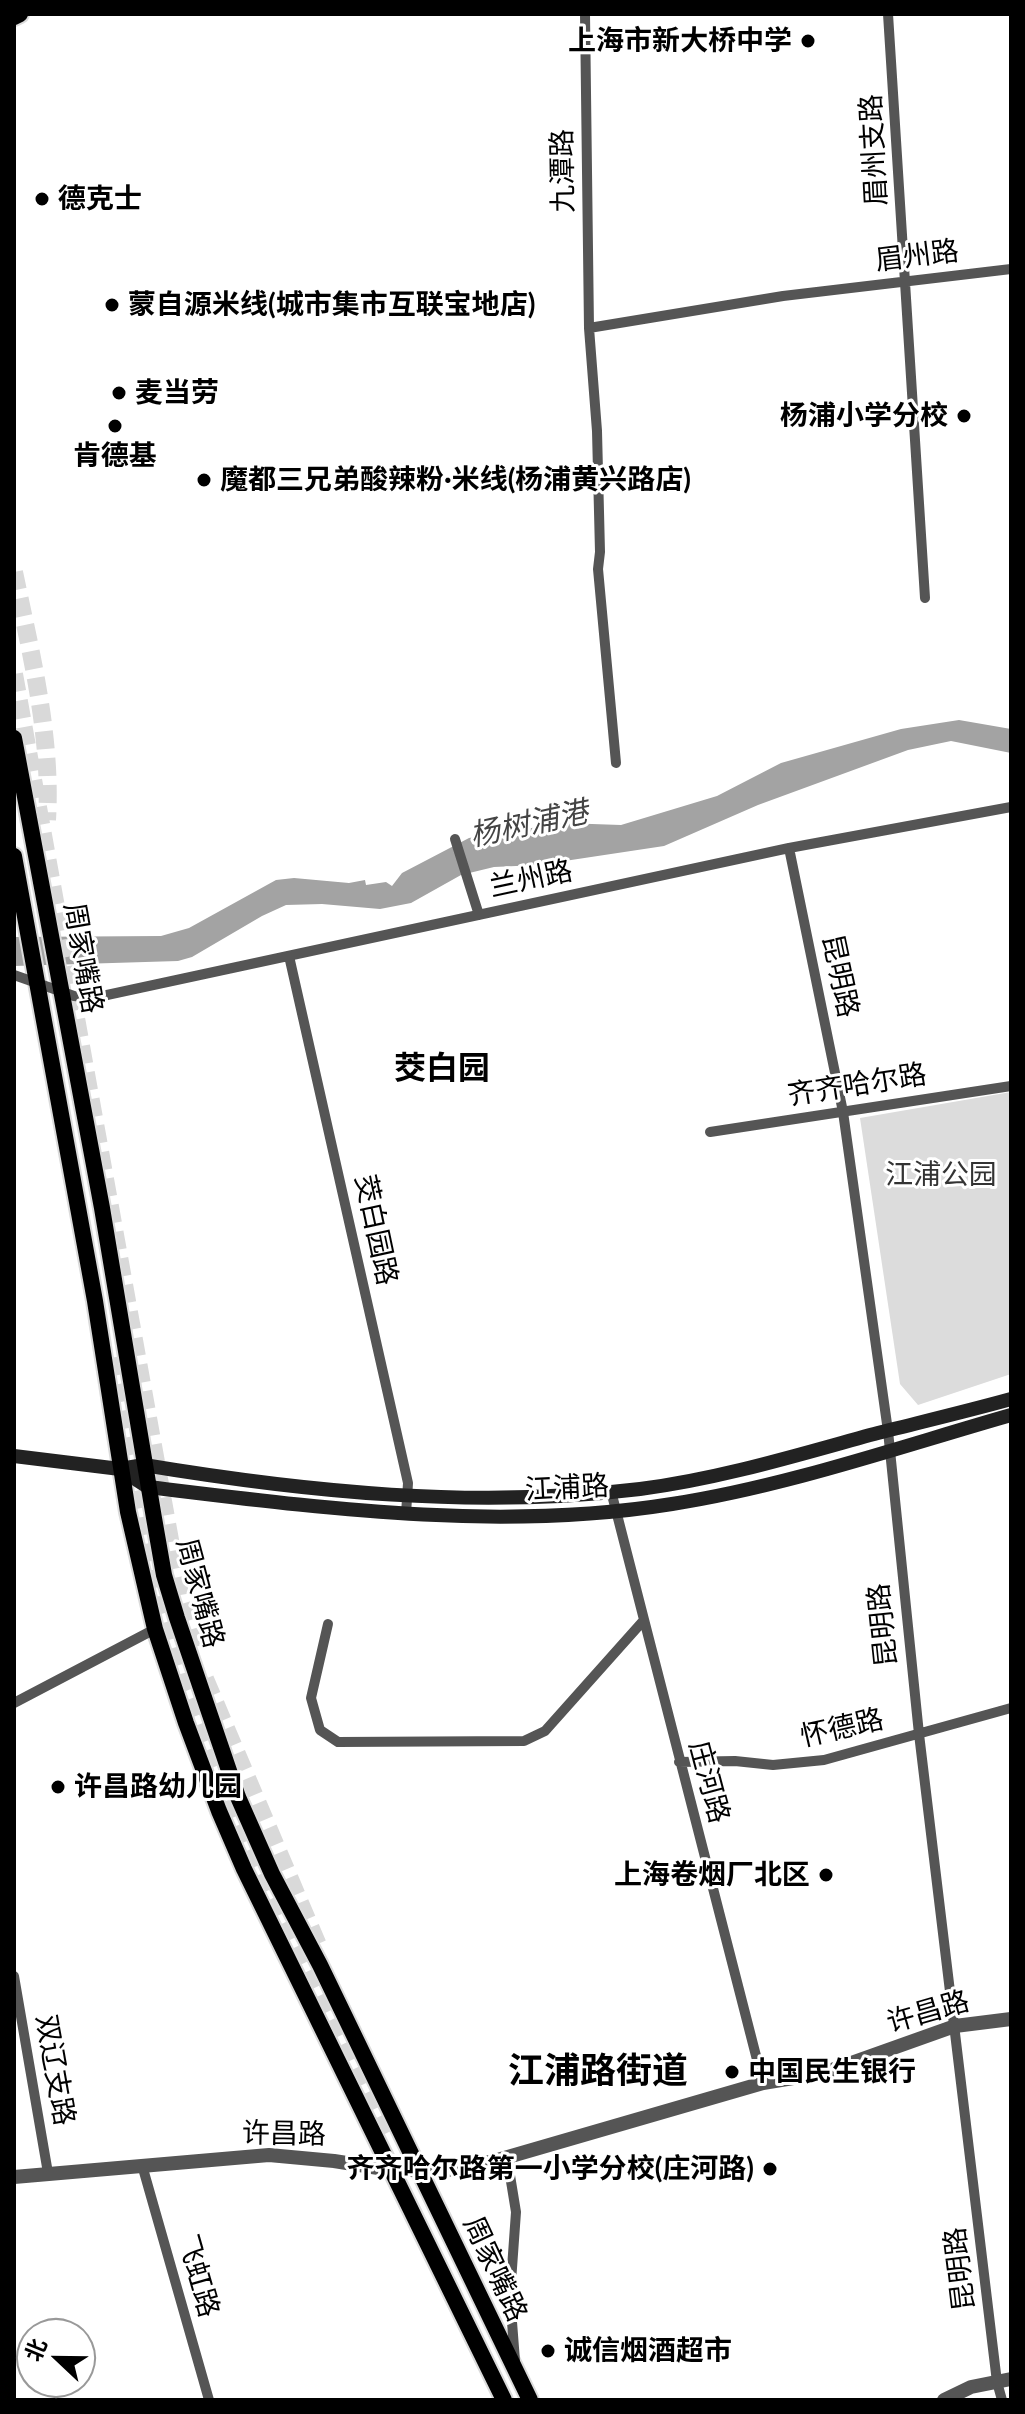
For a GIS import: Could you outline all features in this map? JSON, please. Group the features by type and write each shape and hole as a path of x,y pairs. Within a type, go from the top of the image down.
{"main road":[{"path":"14,17 20,14"},
{"name":"周家嘴路","path":"14,738 109,1245 164,1575 177,1618 238,1797 272,1874 320,1965 530,2400"},
{"name":"周家嘴路","path":"14,856 33,974 95,1301 120,1469 155,1629 186,1723 224,1822 504,2400"},
{"name":"江浦路","path":"14,1456 120,1469 144,1465 363,1493 510,1498 611,1491 696,1480 1011,1399"},
{"name":"江浦路","path":"120,1469 148,1487 406,1514 500,1518 616,1512 703,1499 766,1485 1011,1415"}],"street":[{"name":"九潭路","path":"585,14 589,328 597,431 598,569 616,763"},
{"name":"眉州支路","path":"888,14 925,598"},
{"name":"眉州路","path":"589,328 828,291 1011,269"},
{"name":"兰州路","path":"14,975 33,974 62,992 93,998 789,848 1011,807"},
{"path":"455,839 479,915"},
{"name":"昆明路","path":"789,848 843,1112 888,1431 919,1734 955,2026 1004,2380 1002,2400"},
{"name":"茭白园路","path":"289,956 408,1483 406,1514"},
{"name":"齐齐哈尔路","path":"710,1132 1011,1086"},
{"name":"庄河路","path":"611,1491 763,2083"},
{"path":"328,1624 311,1698 320,1730 338,1742 381,1743 524,1741 545,1731 644,1620"},
{"path":"14,1703 155,1629"},
{"name":"怀德路","path":"679,1762 794,1764 824,1760 1011,1708"},
{"name":"双辽支路","path":"14,1976 48,2173"},
{"name":"许昌路","path":"14,2177 269,2155 391,2170 447,2170 507,2157 763,2083 823,2073 955,2026 1011,2019"},
{"path":"507,2157 516,2212 510,2296 517,2375"},
{"name":"飞虹路","path":"142,2165 209,2400"},
{"path":"944,2400 971,2387 1004,2380"}],"green space":[{"name":"江浦公园","path":"1011,1092 1011,1374 918,1405 900,1384 860,1118"}],"shaded area":[{"name":"杨树浦港","path":"959,720 1011,729 1011,753 951,741 908,750 758,805 664,846 538,865 494,867 461,875 411,903 380,909 322,904 286,905 192,957 178,961 14,966 14,937 161,936 189,928 276,880 294,878 349,883 365,880 366,885 386,882 392,886 402,873 469,838 563,823 621,825 717,796 781,763 901,729"}],"tunnel":[{"path":"14,572 43,726 47,820"},
{"path":"14,674 181,1601 196,1651"},
{"path":"111,1358 160,1613 179,1678 253,1864 386,2140"},
{"path":"205,1679 320,1950"}],"place":[{"name":"上海市新大桥中学","path":"808,41"},
{"name":"德克士","path":"42,199"},
{"name":"蒙自源米线(城市集市互联宝地店)","path":"112,305"},
{"name":"麦当劳","path":"119,393"},
{"name":"杨浦小学分校","path":"964,416"},
{"name":"肯德基","path":"115,426"},
{"name":"魔都三兄弟酸辣粉·米线(杨浦黄兴路店)","path":"204,480"},
{"name":"许昌路幼儿园","path":"58,1787"},
{"name":"上海卷烟厂北区","path":"826,1875"},
{"name":"中国民生银行","path":"732,2072"},
{"name":"齐齐哈尔路第一小学分校(庄河路)","path":"770,2169"},
{"name":"诚信烟酒超市","path":"548,2351"}],"district":[{"name":"茭白园","path":"442,1069"},
{"name":"江浦路街道","path":"598,2071"}]}
